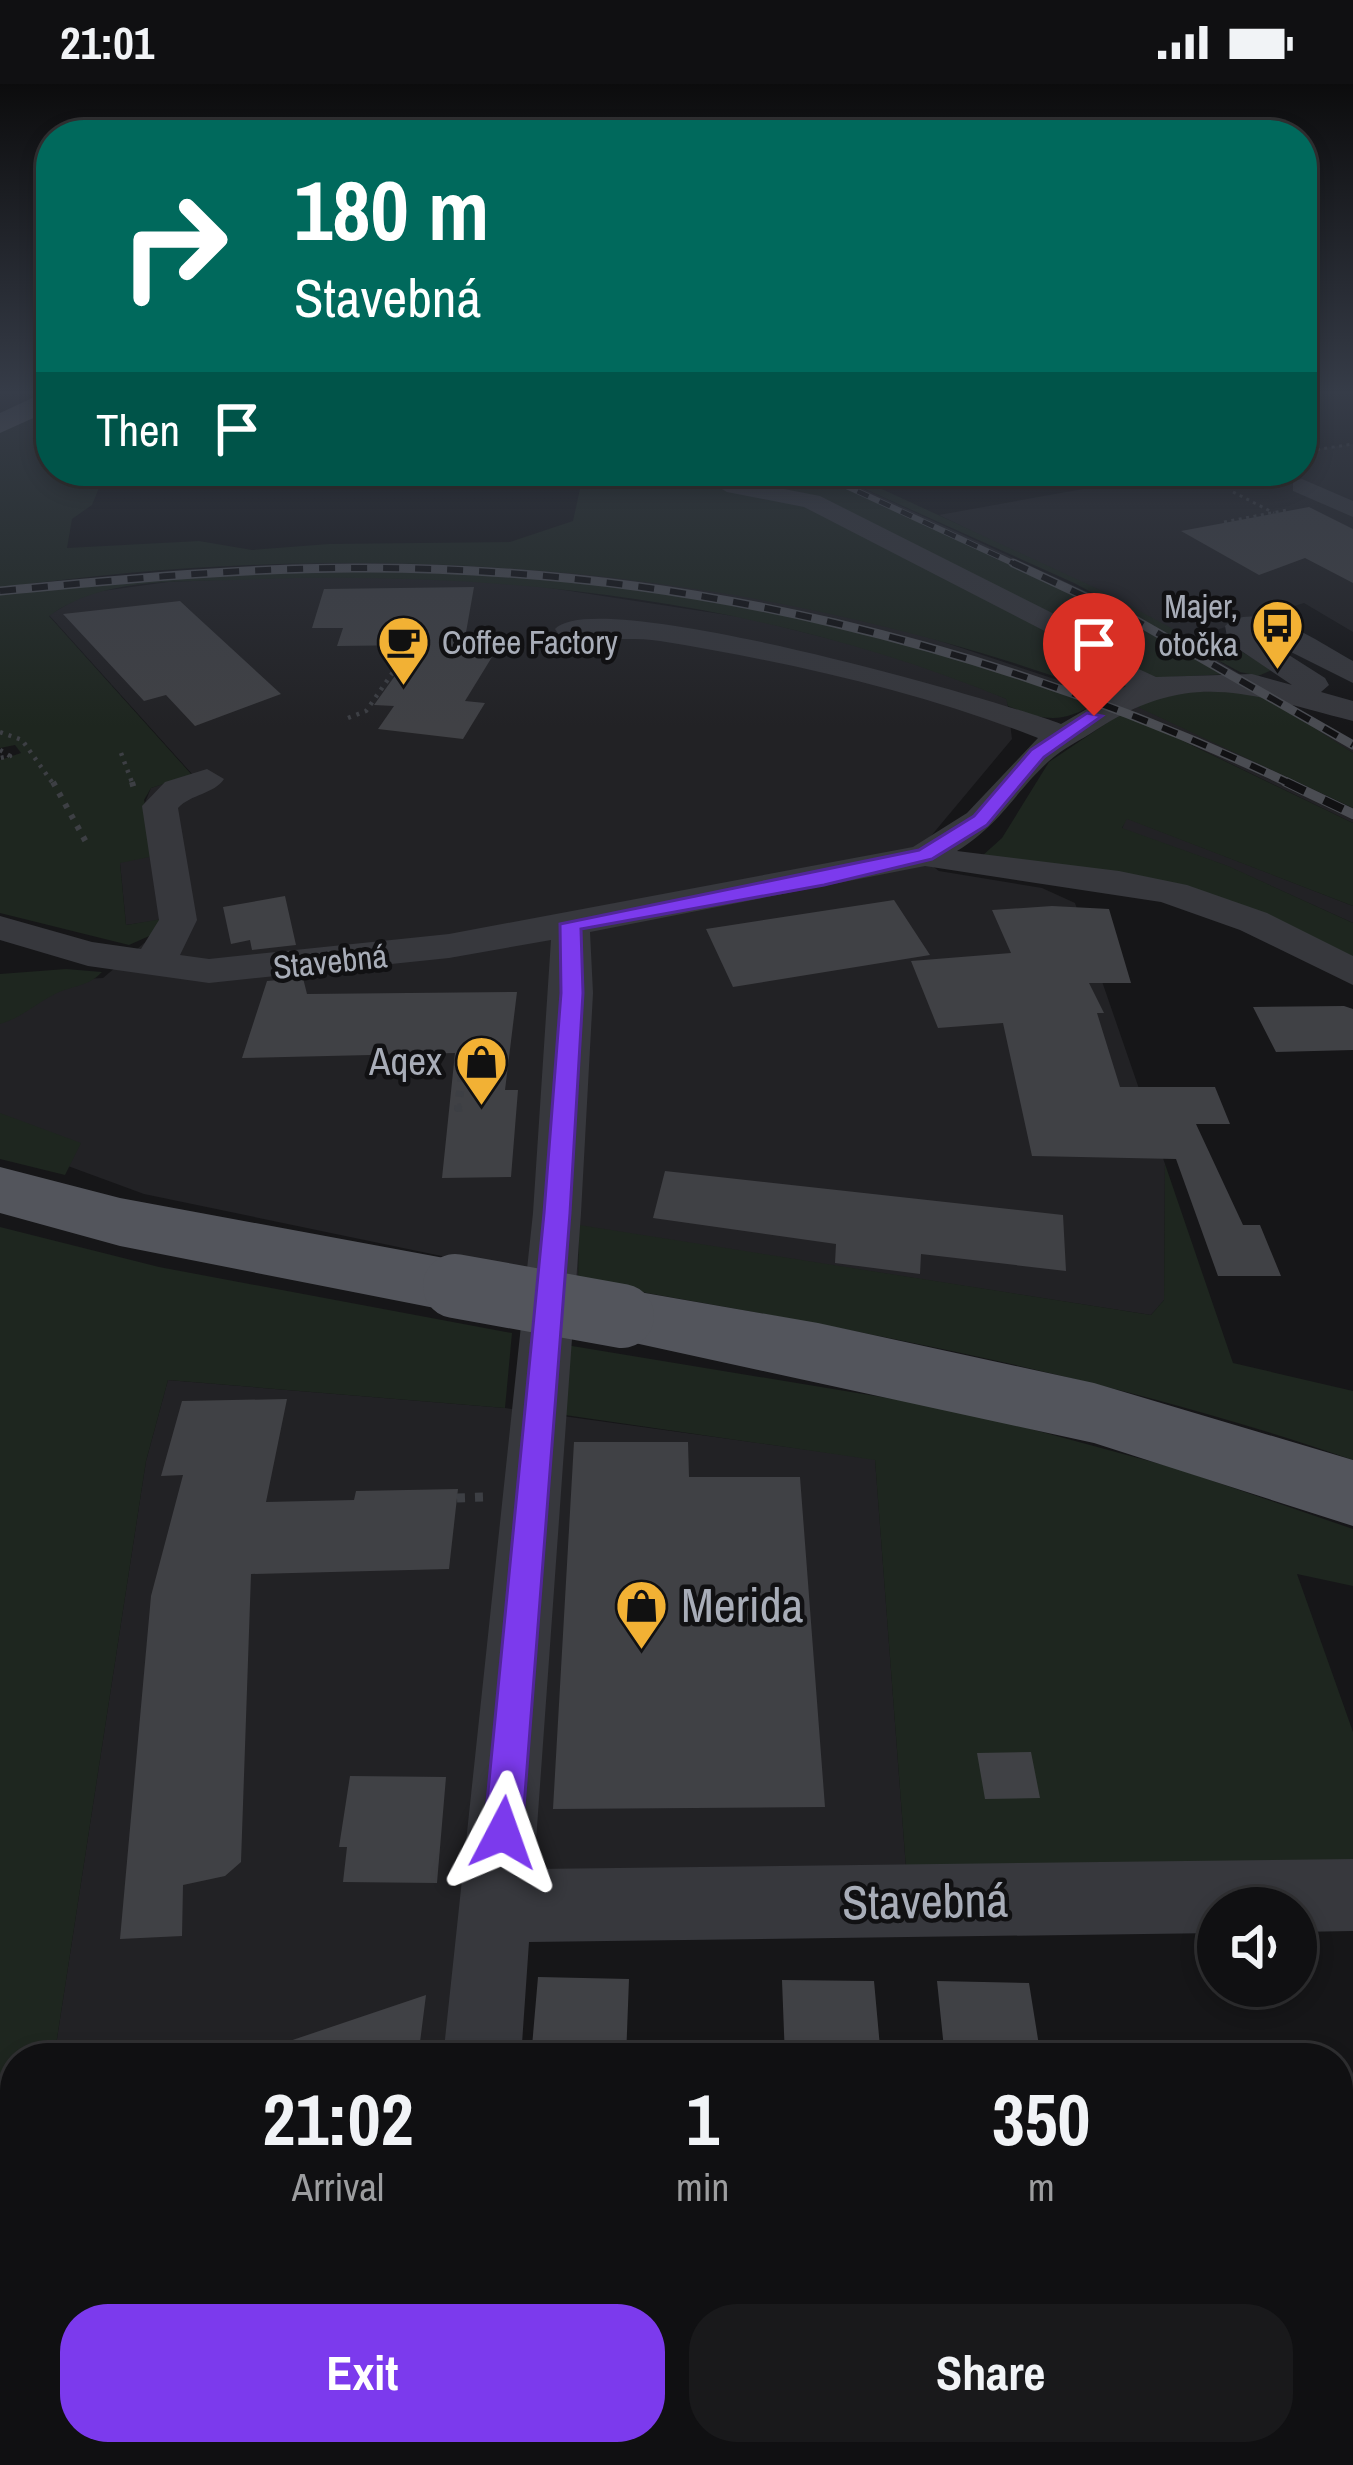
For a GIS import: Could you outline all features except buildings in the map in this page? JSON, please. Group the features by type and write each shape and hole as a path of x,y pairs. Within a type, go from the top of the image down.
{"main road":[{"path":"0,1190 184,1235 818,1351 1094,1413 1353,1493"}],"street":[{"path":"819,505 1074,635 1106,665 1153,687"},
{"path":"569,629 619,625 797,660 975,700 1062,736"},
{"name":"Stavebná","path":"0,928 88,954 149,965 266,968 426,950 824,879 926,855 980,820 1038,753 1125,697 1153,687 1252,683 1348,703"},
{"path":"149,965 169,943 178,920 160,806 177,789 207,779"},
{"name":"Stavebná","path":"926,855 965,866 1149,888 1284,937 1353,973"},
{"path":"484,2043 557,1213 572,993 571,924"},
{"name":"Stavebná","path":"0,962 88,954"},
{"name":"Stavebná","path":"498,1906 1353,1895"}],"path":[{"path":"1259,505 1274,513"},
{"path":"1224,521 1274,513 1285,505"},
{"path":"348,718 367,711 405,656 394,650"},
{"path":"0,732 25,743 86,834 86,842"},
{"path":"2,752 25,743"},
{"path":"463,1076 458,1108 463,1107"}],"shaded area":[{"path":"0,505 92,505 72,519 67,548 199,541 252,550 329,544 510,542 573,521 576,505 882,505 1060,586 1228,674 1152,678 1110,696 976,651 839,616 701,590 562,573 422,564 281,564 141,572 0,588"},
{"path":"881,505 899,505 1157,624 1353,742 1353,753 1146,628"},
{"path":"901,505 917,505 1098,589 1190,638 1209,632 1272,670 1258,676 1240,672 1074,583"},
{"path":"994,505 1353,505 1353,632 1304,603 1190,638 939,515"},
{"path":"304,563 524,568 669,583 779,600 907,630 1145,709 1353,808 1353,823 1134,717 1024,674 772,608 521,574 402,569 171,576 0,594 0,588 27,584"},
{"path":"402,569 580,582 756,607 928,646 1097,702 1064,717 1033,715 1008,706 1006,699 914,665 820,637 627,598 529,586 332,578 162,582 114,588 49,616 192,775 151,788 144,800 159,855 120,863 126,925 162,919 156,933 129,945 0,913 0,760 21,753 15,745 0,748 0,594 171,576"},
{"path":"313,576 504,581 747,618 910,659 1007,699 1012,739 916,854 939,871 1042,888 1075,903 1165,1164 1164,1300 1151,1315 579,1226 578,1281 533,1275 144,1194 0,1141 0,983 103,978 156,933 160,920 126,925 120,863 151,788 192,774 49,615 87,593 168,582"},
{"path":"1175,691 1259,692 1353,753 1353,808 1129,703"},
{"path":"1123,712 1353,823 1353,906 1127,819 1122,828 1228,866 1353,923 1353,963 1297,935 982,856 1002,838 1049,762"},
{"path":"1126,818 1353,906 1353,923 1227,866 1122,829"},
{"path":"66,969 102,972 0,1024 0,974"},
{"path":"0,1113 81,1143 65,1175 0,1159"},
{"path":"1165,1164 1233,1363 1353,1391 1353,1460 1259,1429 1066,1377 872,1334 578,1281 579,1225 1151,1315 1164,1300"},
{"path":"0,1227 159,1267 512,1333 505,1408 168,1380 146,1461 56,2043 0,2043"},
{"path":"566,1345 960,1410 1175,1468 1353,1529 1353,1586 1297,1574 1353,1732 1353,1875 907,1881 875,1460 558,1414"},
{"path":"168,1380 505,1408 875,1459 907,1881 483,1887 467,2043 56,2043 146,1461"}],"railway":[{"path":"888,505 1019,566"},
{"path":"1013,563 1135,620 1353,745"},
{"path":"0,591 221,572 354,568 597,581 717,599 836,623 952,654 1181,735 1293,785"},
{"path":"1286,782 1353,814"}],"place":[{"name":"Majer, otočka","path":"1277,671"},
{"name":"Coffee Factory","path":"403,688"},
{"name":"Aqex","path":"481,1107"},
{"name":"Merida","path":"642,1651"}],"route":[{"path":"503,1833 557,1213 572,993 571,924 824,879 926,855 953,842 980,820 1038,753 1094,716"}]}
